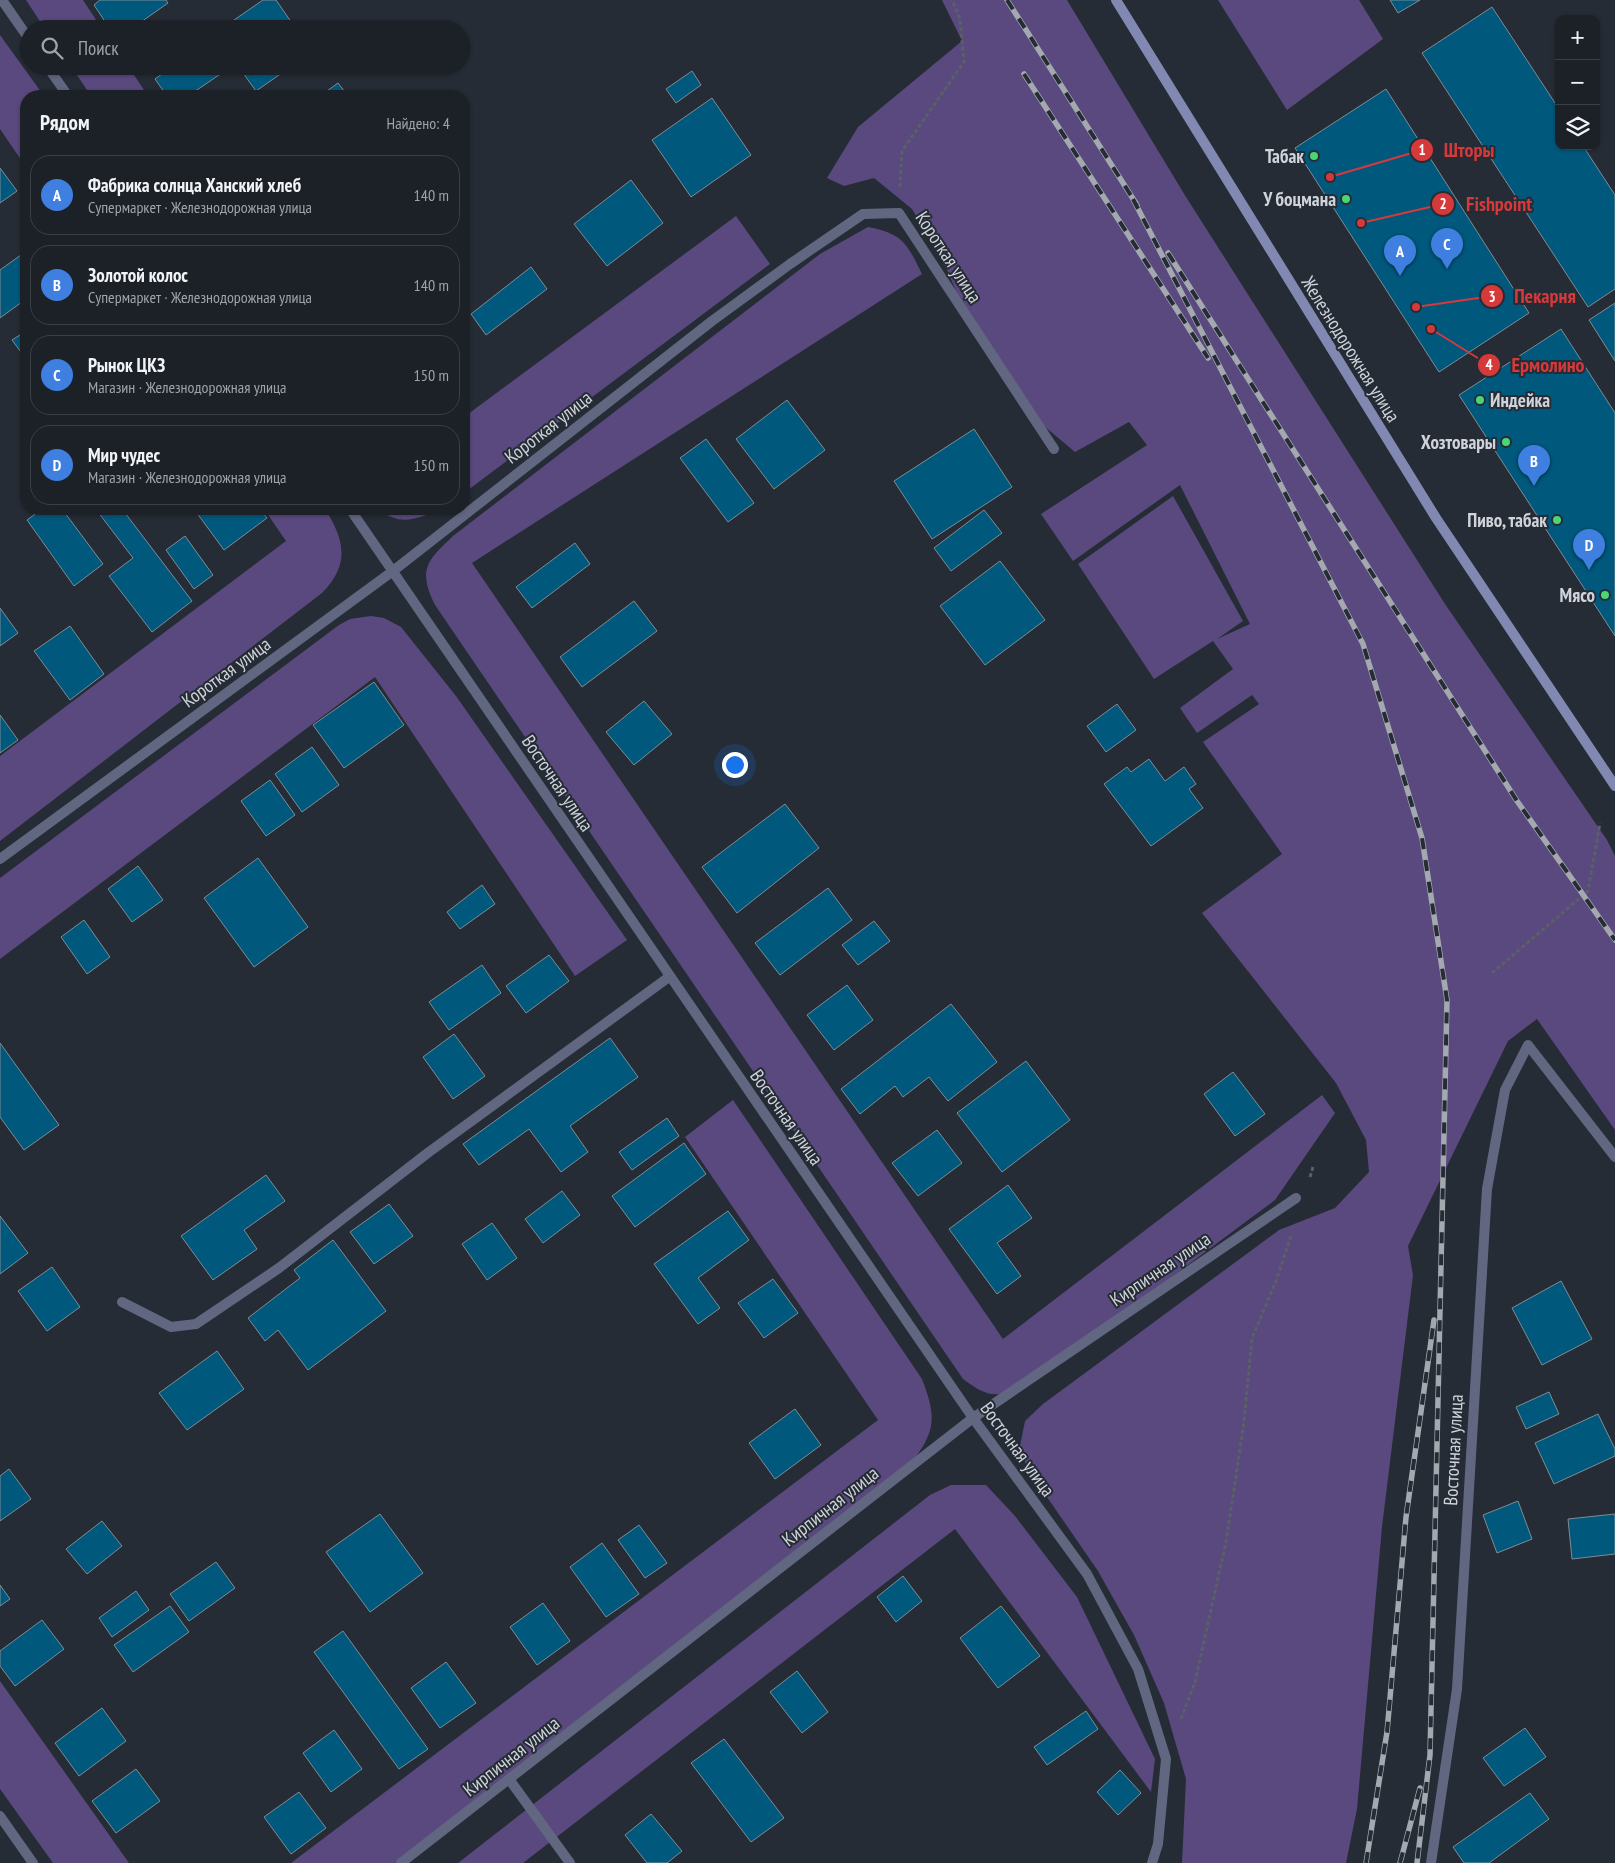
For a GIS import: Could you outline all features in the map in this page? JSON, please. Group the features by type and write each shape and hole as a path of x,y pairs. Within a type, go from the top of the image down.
{"main road":[{"name":"Железнодорожная улица","path":"1116,0 1218,169 1436,518 1615,786"}],"street":[{"path":"2,0 20,26"},
{"path":"53,75 64,90"},
{"name":"Короткая улица","path":"470,510 712,321 863,214 899,213 1054,449"},
{"name":"Восточная улица","path":"354,515 972,1418 1087,1574 1138,1669 1166,1759"},
{"name":"Короткая улица","path":"0,859 393,570 463,515"},
{"path":"122,1302 170,1327 196,1324 279,1268 429,1152 669,977"},
{"name":"Восточная улица","path":"1431,1863 1457,1689 1487,1188 1505,1090 1528,1045 1615,1157"},
{"name":"Кирпичная улица","path":"401,1863 972,1418 1296,1198"},
{"path":"1152,1863 1158,1844 1166,1759"},
{"path":"509,1779 570,1863"},
{"path":"0,1816 33,1863"}],"path":[{"path":"899,213 902,151 964,62 960,19 952,0"},
{"path":"1492,972 1588,891 1600,823"},
{"path":"1307,1184 1313,1166"},
{"path":"1166,1759 1195,1682 1226,1542 1244,1422 1252,1338 1276,1282 1293,1228"}],"shaded area":[{"path":"26,0 83,0 96,20 39,20"},
{"path":"942,0 1067,0 1186,197 1445,604 1607,840 1615,856 1615,1130 1537,1019 1508,1041 1408,1246 1413,1275 1382,1527 1357,1809 1346,1863 1182,1863 1186,1779 1164,1703 1134,1635 1098,1571 1027,1468 1020,1446 1025,1421 1043,1404 1279,1230 1335,1208 1369,1172 1366,1140 1336,1083 1202,913 1282,854 1203,742 1259,704 1252,695 1197,733 1180,708 1233,669 1213,641 1154,679 1078,564 1173,496 1243,621 1217,639 1250,624 1180,485 1073,561 1041,514 1147,445 1129,422 1075,452 1044,426 956,291 948,272 912,209 874,178 844,186 827,178 858,127 962,41"},
{"path":"1218,0 1359,0 1383,39 1287,110"},
{"path":"0,35 20,63 20,75 29,75 40,90 20,90 20,158 0,129"},
{"path":"77,75 134,75 144,90 87,90"},
{"path":"736,216 770,264 470,489 470,413"},
{"path":"868,227 890,233 903,242 922,274 472,563 1003,1339 1322,1095 1335,1113 1275,1200 1032,1381 997,1394 982,1391 963,1379 435,605 426,574 432,559 453,536 820,254"},
{"path":"268,515 329,515 337,531 342,552 337,572 331,583 322,593 0,841 0,756 286,541"},
{"path":"386,515 426,515 409,520"},
{"path":"371,616 384,618 401,627 456,696 627,940 575,976 375,677 0,959 0,878 339,625 350,619"},
{"path":"733,1100 922,1379 932,1415 929,1434 925,1444 909,1466 395,1863 291,1863 878,1420 685,1137"},
{"path":"951,1485 986,1485 1015,1516 1077,1597 1155,1759 1151,1792 955,1529 523,1863 458,1863 930,1495"},
{"path":"0,1681 129,1863 53,1863 0,1789"}],"building":[{"path":"100,0 166,0 168,3 144,20 104,20 94,5"},
{"path":"263,0 276,0 290,20 234,20"},
{"path":"1390,0 1420,0 1398,13"},
{"path":"1492,7 1555,103 1555,150 1586,150 1615,195 1615,289 1588,307 1422,53"},
{"path":"692,71 701,85 676,103 666,89"},
{"path":"161,75 219,75 197,90 163,90 155,79"},
{"path":"244,75 279,75 257,90 255,90"},
{"path":"338,83 343,90 328,90"},
{"path":"1386,89 1529,313 1439,372 1295,148"},
{"path":"712,98 751,155 691,197 652,140"},
{"path":"0,168 17,191 0,203"},
{"path":"631,180 663,223 607,266 574,224"},
{"path":"20,256 20,303 0,318 0,270"},
{"path":"531,267 547,289 486,335 471,314"},
{"path":"1615,303 1615,361 1589,320"},
{"path":"1561,329 1615,413 1615,636 1459,395"},
{"path":"20,335 20,351 12,340"},
{"path":"787,400 825,450 774,489 736,439"},
{"path":"974,429 1012,487 932,539 894,481"},
{"path":"706,439 754,503 728,522 680,458"},
{"path":"984,510 1002,533 951,571 934,548"},
{"path":"34,515 66,515 103,564 74,586 27,520"},
{"path":"100,515 127,515 192,601 152,632 109,576 133,558"},
{"path":"198,515 265,515 267,518 224,550"},
{"path":"185,536 213,575 194,589 166,550"},
{"path":"575,543 590,564 532,608 516,587"},
{"path":"1000,561 1045,620 985,665 940,606"},
{"path":"634,601 657,631 582,687 560,657"},
{"path":"0,608 18,633 0,646"},
{"path":"70,626 104,674 70,700 34,651"},
{"path":"374,682 404,725 344,768 313,725"},
{"path":"644,701 672,734 634,765 606,732"},
{"path":"1117,704 1136,730 1106,752 1087,726"},
{"path":"0,715 18,740 0,753"},
{"path":"312,747 339,785 302,812 275,774"},
{"path":"1149,759 1165,781 1184,767 1196,784 1189,789 1203,808 1151,846 1104,784 1127,767 1131,772"},
{"path":"270,780 295,815 266,836 241,801"},
{"path":"785,804 819,848 737,913 702,867"},
{"path":"258,858 308,927 254,967 204,898"},
{"path":"138,866 163,900 132,922 108,889"},
{"path":"482,885 495,904 460,929 447,912"},
{"path":"828,888 852,920 780,975 755,943"},
{"path":"84,920 110,957 87,974 61,937"},
{"path":"874,921 890,941 858,965 842,945"},
{"path":"549,955 569,981 526,1013 506,986"},
{"path":"482,965 501,993 449,1030 429,1002"},
{"path":"847,985 873,1020 834,1050 807,1015"},
{"path":"951,1004 997,1062 948,1101 929,1077 903,1097 895,1086 860,1114 841,1089"},
{"path":"454,1034 485,1076 453,1099 423,1057"},
{"path":"610,1038 638,1077 570,1126 588,1152 561,1172 529,1129 479,1165 463,1144"},
{"path":"0,1043 59,1125 24,1150 0,1117"},
{"path":"1026,1061 1070,1120 1002,1172 957,1113"},
{"path":"1233,1072 1265,1114 1235,1136 1204,1094"},
{"path":"667,1118 679,1136 632,1170 619,1152"},
{"path":"937,1130 962,1163 918,1196 892,1163"},
{"path":"684,1143 706,1174 635,1227 612,1196"},
{"path":"266,1175 285,1201 244,1230 257,1249 213,1280 181,1236"},
{"path":"1008,1185 1032,1218 997,1243 1021,1276 997,1294 949,1229"},
{"path":"562,1191 580,1215 543,1243 525,1219"},
{"path":"389,1204 413,1236 374,1264 350,1232"},
{"path":"728,1211 749,1240 698,1278 720,1308 698,1324 654,1264"},
{"path":"0,1216 28,1253 0,1274"},
{"path":"492,1223 517,1258 487,1280 462,1244"},
{"path":"333,1240 386,1311 308,1370 278,1330 265,1341 248,1318 300,1278 294,1270"},
{"path":"52,1267 80,1307 47,1331 18,1291"},
{"path":"773,1279 798,1313 764,1338 738,1303"},
{"path":"1561,1281 1592,1339 1542,1365 1512,1308"},
{"path":"217,1351 244,1389 187,1430 159,1393"},
{"path":"1549,1392 1559,1414 1526,1429 1516,1407"},
{"path":"795,1409 821,1445 775,1479 749,1443"},
{"path":"1598,1414 1615,1449 1615,1456 1554,1484 1535,1443"},
{"path":"9,1469 31,1499 0,1521 0,1476"},
{"path":"1518,1501 1532,1539 1497,1553 1483,1515"},
{"path":"380,1514 423,1573 370,1612 326,1552"},
{"path":"1615,1514 1615,1554 1572,1559 1568,1519"},
{"path":"102,1521 122,1546 87,1574 66,1549"},
{"path":"639,1525 667,1563 645,1578 618,1540"},
{"path":"602,1543 639,1594 606,1617 570,1567"},
{"path":"216,1562 235,1588 189,1621 170,1594"},
{"path":"903,1576 922,1601 896,1622 877,1597"},
{"path":"0,1585 10,1599 0,1606"},
{"path":"136,1591 149,1610 112,1637 99,1618"},
{"path":"543,1603 570,1641 537,1665 510,1627"},
{"path":"170,1606 189,1632 133,1672 114,1645"},
{"path":"1001,1606 1040,1656 998,1688 960,1638"},
{"path":"42,1620 64,1649 15,1686 0,1666 0,1651"},
{"path":"343,1631 428,1749 399,1769 314,1652"},
{"path":"446,1662 476,1703 440,1728 411,1688"},
{"path":"797,1671 828,1712 802,1733 770,1692"},
{"path":"102,1708 126,1741 79,1776 55,1743"},
{"path":"1086,1711 1098,1729 1047,1765 1034,1747"},
{"path":"1525,1728 1546,1757 1504,1786 1483,1758"},
{"path":"334,1730 362,1769 331,1792 303,1753"},
{"path":"724,1739 784,1818 751,1842 691,1763"},
{"path":"136,1769 160,1801 116,1833 92,1801"},
{"path":"1120,1770 1141,1793 1118,1815 1097,1792"},
{"path":"299,1792 326,1828 291,1854 264,1817"},
{"path":"1530,1793 1549,1819 1489,1863 1464,1863 1453,1847"},
{"path":"651,1814 682,1851 667,1863 647,1863 625,1835"}],"railway":[{"path":"1007,0 1137,205"},
{"path":"1024,74 1208,358"},
{"path":"1133,199 1363,644 1422,838 1447,1000 1430,1755 1417,1863"},
{"path":"1168,253 1517,801 1615,940"},
{"path":"1366,1863 1387,1732 1406,1517 1434,1320"},
{"path":"1400,1863 1420,1788"}],"place":[{"name":"Табак","path":"1314,156"},
{"name":"Шторы","path":"1330,177"},
{"name":"У боцмана","path":"1346,199"},
{"name":"Fishpoint","path":"1361,223"},
{"name":"Рынок ЦКЗ","path":"1447,269"},
{"name":"Фабрика солнца Ханский хлеб","path":"1400,276"},
{"name":"Пекарня","path":"1416,307"},
{"name":"Ермолино","path":"1431,329"},
{"name":"Индейка","path":"1480,400"},
{"name":"Хозтовары","path":"1506,442"},
{"name":"Золотой колос","path":"1534,486"},
{"name":"Пиво, табак","path":"1557,520"},
{"name":"Мир чудес","path":"1589,570"},
{"name":"Мясо","path":"1605,595"}]}
